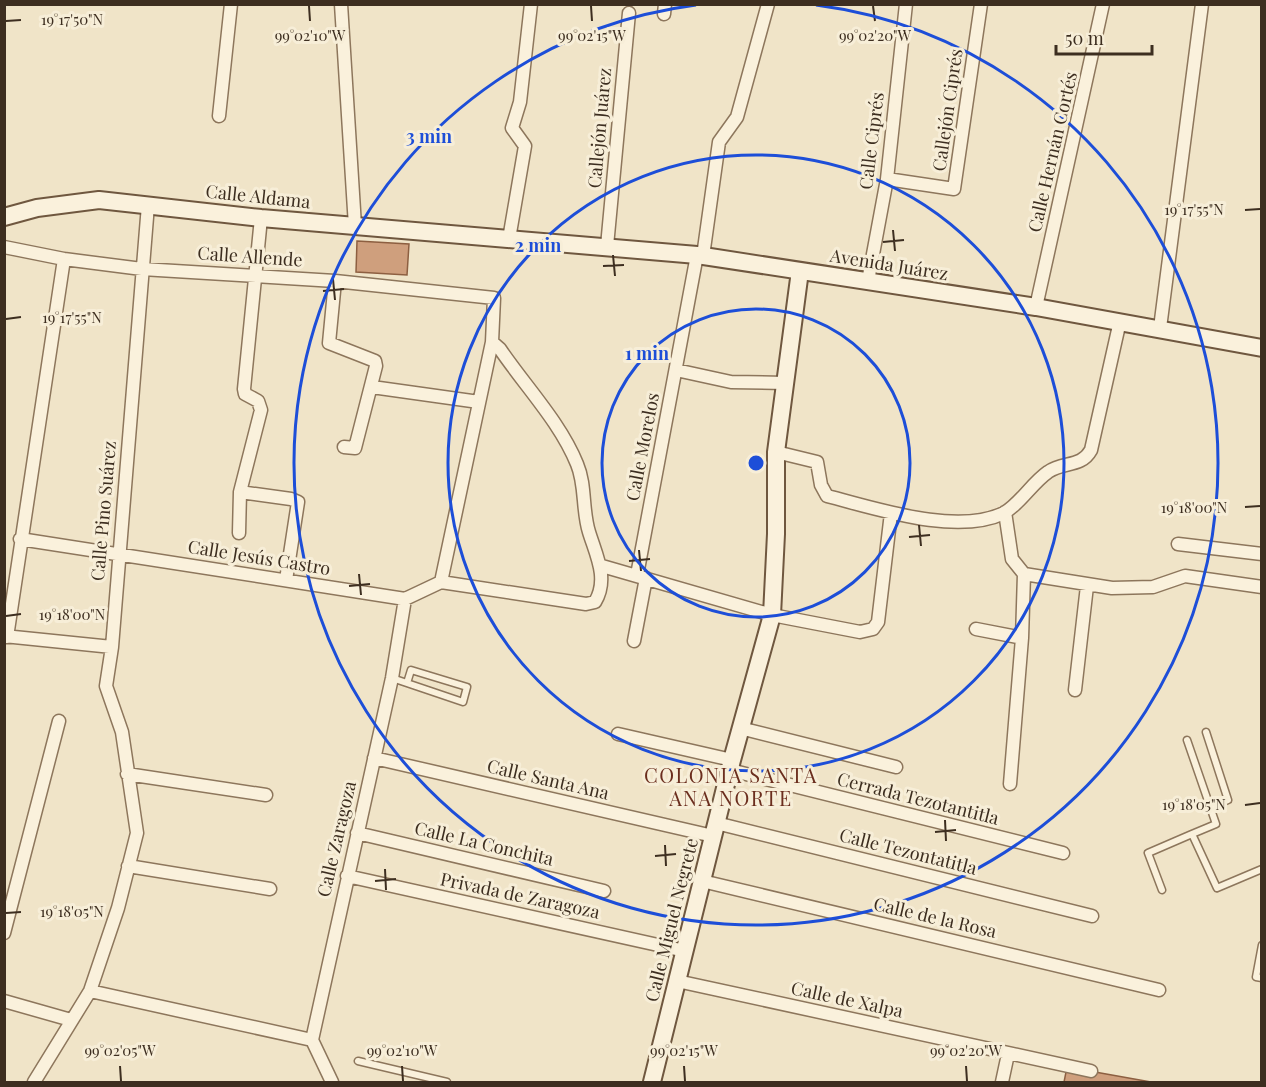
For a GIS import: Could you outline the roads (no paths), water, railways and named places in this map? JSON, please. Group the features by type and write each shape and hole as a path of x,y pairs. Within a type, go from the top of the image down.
{"street":[{"path":"219,116 231,4"},
{"path":"341,4 355,226"},
{"path":"508,239 525,146 512,128 519,102 531,4"},
{"name":"Calle Morelos","path":"633,641 676,370 700,255 719,142 737,117 768,4"},
{"name":"Calle Ciprés","path":"868,281 887,179 906,4"},
{"name":"Callejón Ciprés","path":"887,179 954,189 981,4"},
{"name":"Calle Hernán Cortés","path":"1036,307 1103,4"},
{"path":"1160,328 1202,4"},
{"name":"Callejón Juárez","path":"607,246 629,13"},
{"name":"Calle Aldama","path":"4,217 37,208 99,200 261,218 508,239"},
{"name":"Calle Pino Suárez","path":"34,1083 90,991 118,908 137,833 122,732 106,686 112,647 148,204"},
{"path":"239,533 240,492 261,410 258,401 245,394 244,389 261,218"},
{"name":"Avenida Juárez","path":"508,239 700,255 1036,307 1262,348"},
{"name":"Calle Allende","path":"4,248 64,259 142,269 335,281 494,298 492,342"},
{"path":"64,259 6,637 112,647"},
{"name":"Calle Miguel Negrete","path":"652,1083 740,728 772,615 776,534 776,452 800,271"},
{"path":"335,281 329,343 375,361 372,387 355,448 344,447"},
{"path":"776,452 818,462 821,485 827,496 891,513 944,521 983,519 1005,512 1054,467 1081,462 1091,450 1120,321"},
{"path":"405,600 441,582 586,604 595,602 599,596 602,566 589,531 582,478 577,463 539,404 500,349 492,342 441,582"},
{"path":"676,370 731,382 785,383"},
{"path":"372,387 479,402"},
{"path":"240,492 298,502 286,580"},
{"path":"1005,512 1012,560 1024,574 1087,586 1153,587 1185,576 1262,587"},
{"path":"602,566 772,615 860,632 873,629 878,622 891,513"},
{"name":"Calle Jesús Castro","path":"20,539 405,600"},
{"path":"1178,544 1262,554"},
{"path":"1010,784 1022,638 1024,574"},
{"path":"1075,690 1087,586"},
{"name":"Calle Zaragoza","path":"312,1040 392,678 405,600"},
{"path":"976,629 1022,638"},
{"path":"4,933 59,721"},
{"path":"740,728 896,767"},
{"name":"Cerrada Tezotantitla","path":"618,734 1063,853"},
{"name":"Calle Santa Ana","path":"374,758 715,829"},
{"path":"127,774 266,795"},
{"name":"Calle Tezontatitla","path":"715,829 1092,916"},
{"name":"Calle La Conchita","path":"357,833 604,891"},
{"path":"128,866 270,889"},
{"name":"Privada de Zaragoza","path":"347,876 685,951"},
{"name":"Calle de la Rosa","path":"702,881 1160,990"},
{"name":"Calle de Xalpa","path":"677,981 1091,1071"},
{"path":"90,991 312,1040 332,1083"},
{"path":"4,1001 71,1020"},
{"path":"1002,1083 1008,1054"}],"lane":[{"path":"392,678 463,702 467,687 411,670 407,683"},
{"path":"1206,732 1228,800 1210,808"},
{"path":"1162,890 1148,853 1216,824 1187,740"},
{"path":"1192,834 1217,888 1262,869"},
{"path":"1262,945 1256,977 1262,978"},
{"path":"358,1061 447,1083"}],"district":[{"name":"COLONIA SANTA ANA NORTE","path":"731,788"}]}
